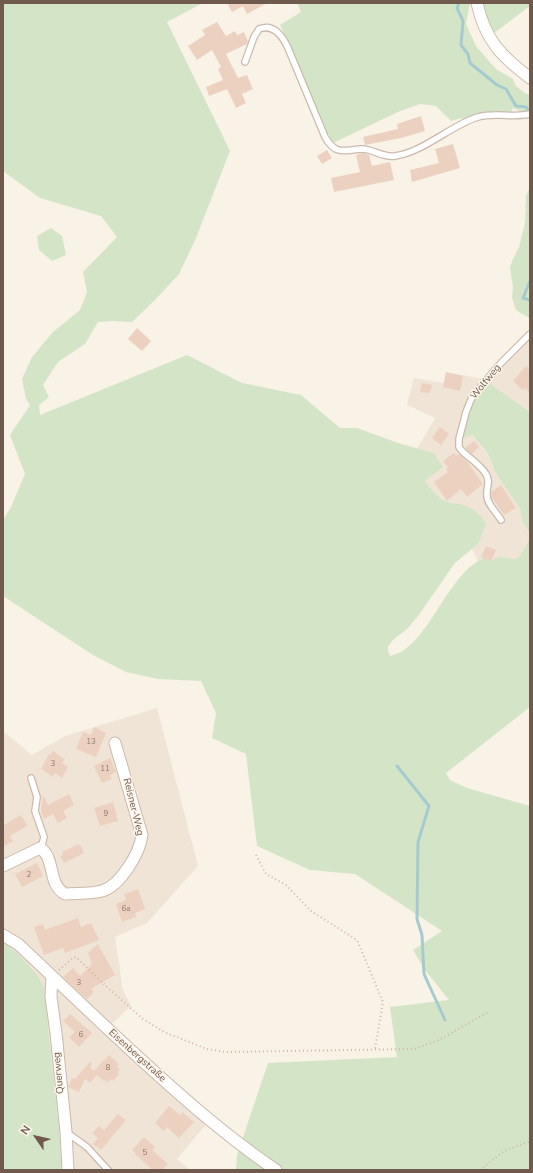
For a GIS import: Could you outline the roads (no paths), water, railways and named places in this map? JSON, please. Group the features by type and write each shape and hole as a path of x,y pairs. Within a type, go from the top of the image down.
{"street":[{"path":"477,3 486,30 495,46 505,58 530,78"},
{"name":"Reisner-Weg","path":"40,848 47,854 55,884 60,891 65,894 101,891 110,888 136,857 142,835 115,743"},
{"path":"3,866 40,848"},
{"name":"Eisenbergstraße","path":"3,936 18,944 110,1032 180,1095 232,1138 276,1170"},
{"name":"Querweg","path":"52,976 51,997 66,1132 68,1170"}],"lane":[{"path":"245,62 254,37 260,29 267,28 277,31 282,36 288,48 325,137 333,147 340,151 366,149 382,155 395,156 424,146 469,120 478,117 491,114 521,116 530,114"},
{"name":"Wolfweg","path":"501,520 487,499 489,481 487,475 459,447 459,439 468,407 476,391 530,334"},
{"path":"31,778 37,797 35,811 44,838 40,848"},
{"path":"66,1132 88,1147 108,1170"}],"waterway":[{"path":"459,3 457,8 463,21 461,45 468,54 470,63 497,85 506,89 516,106 526,107 530,112"},
{"path":"530,281 523,298 530,300"},
{"path":"397,766 429,806 418,842 417,919 422,935 424,974 445,1020"}]}
